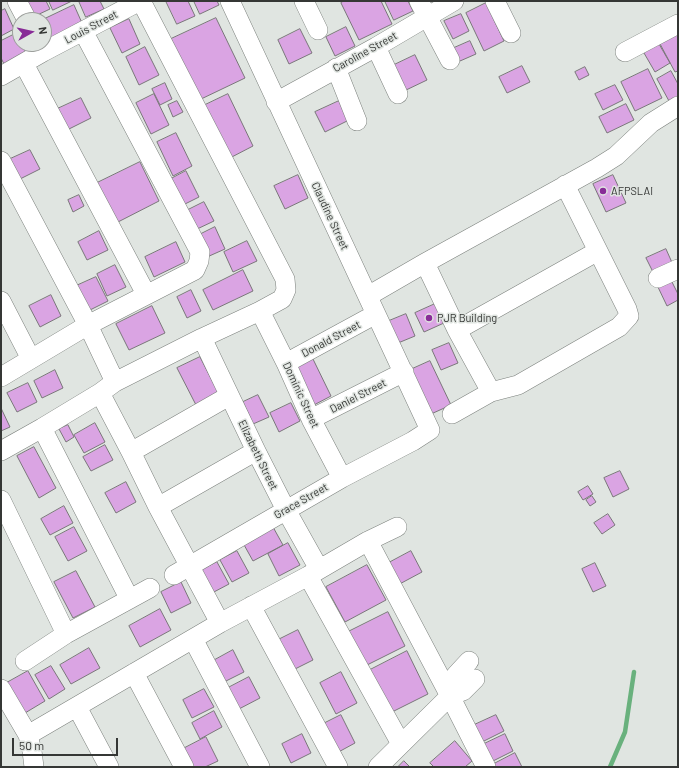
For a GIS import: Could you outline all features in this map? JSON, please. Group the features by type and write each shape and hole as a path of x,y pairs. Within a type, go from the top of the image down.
{"street":[{"path":"17,1 23,12"},
{"path":"1,451 100,393 115,382 282,299 286,290 285,280 141,1"},
{"name":"Louis Street","path":"52,44 83,31 141,1"},
{"name":"Claudine Street","path":"230,1 430,430"},
{"name":"Caroline Street","path":"276,102 376,47 423,9 454,1"},
{"path":"496,1 511,33"},
{"path":"311,3 318,30"},
{"path":"423,9 450,60"},
{"path":"625,52 678,24"},
{"path":"1,377 88,324 195,270 200,261 200,252 83,31"},
{"path":"376,47 398,94"},
{"name":"Louis Street","path":"1,76 24,64 37,52"},
{"path":"24,64 146,294"},
{"path":"336,68 357,121"},
{"path":"368,296 616,156 651,123 678,106"},
{"path":"1,161 88,324 115,382"},
{"path":"452,414 490,392 518,385 619,327 629,316 627,309 565,185"},
{"path":"457,330 598,251"},
{"path":"425,263 457,330 490,392"},
{"path":"658,278 678,269"},
{"path":"1,301 31,359"},
{"name":"Dominic Street","path":"260,311 286,363 311,419 342,478"},
{"name":"Donald Street","path":"286,363 376,314"},
{"name":"Elizabeth Street","path":"202,338 286,510 314,572 401,744"},
{"name":"Daniel Street","path":"311,419 404,372"},
{"path":"100,393 158,507 181,570 220,623"},
{"path":"131,452 229,396"},
{"path":"42,428 129,598"},
{"name":"Grace Street","path":"181,570 342,478 413,441 430,430"},
{"path":"158,507 256,451"},
{"path":"1,500 66,634"},
{"path":"28,735 220,623 368,541 397,527"},
{"path":"368,541 450,696 484,766"},
{"path":"25,661 66,634 129,598 150,588"},
{"path":"251,606 338,767"},
{"path":"193,639 260,767"},
{"path":"378,767 450,696 464,691 472,670"},
{"path":"134,673 184,767"},
{"path":"1,689 6,708 28,735 34,767"},
{"path":"77,707 109,767"}],"building":[{"path":"25,1 46,1 50,9 44,12 30,12"},
{"path":"49,1 72,1 53,10"},
{"path":"79,1 100,1 104,9 86,17"},
{"path":"166,1 188,1 195,16 177,24"},
{"path":"194,1 217,1 219,5 200,14"},
{"path":"344,1 381,1 392,24 359,40 341,3"},
{"path":"385,1 408,1 413,11 394,20"},
{"path":"486,3 504,41 484,51 466,13"},
{"path":"74,5 82,23 52,38 52,15"},
{"path":"5,9 12,25 12,30 1,36 1,11"},
{"path":"461,14 469,31 453,39 444,21"},
{"path":"216,18 245,78 199,100 171,39"},
{"path":"129,19 140,44 122,53 110,28"},
{"path":"346,27 355,46 335,56 326,37"},
{"path":"300,29 312,53 289,64 278,40"},
{"path":"675,33 678,37 678,71 675,72 659,42"},
{"path":"12,36 12,52 26,53 4,64 1,58 1,41"},
{"path":"470,41 476,54 460,61 454,48"},
{"path":"659,44 670,63 655,72 644,53"},
{"path":"145,47 159,75 139,85 126,57"},
{"path":"415,55 427,80 404,91 392,66"},
{"path":"522,66 530,82 507,93 499,77"},
{"path":"585,67 589,75 579,80 575,72"},
{"path":"648,69 662,98 635,111 621,82"},
{"path":"671,71 678,84 678,96 669,101 657,79"},
{"path":"165,83 172,99 160,105 152,89"},
{"path":"615,85 623,100 603,110 595,94"},
{"path":"154,94 169,125 151,134 136,103"},
{"path":"228,94 253,146 226,160 201,107"},
{"path":"81,98 91,118 65,131 55,110"},
{"path":"177,101 183,112 173,117 168,105"},
{"path":"339,101 349,120 325,132 315,112"},
{"path":"626,104 634,120 607,133 599,117"},
{"path":"176,133 192,166 173,176 157,142"},
{"path":"30,150 40,169 18,180 8,160"},
{"path":"140,162 159,201 116,223 97,183"},
{"path":"186,171 199,197 181,206 169,180"},
{"path":"298,175 308,198 285,209 274,186"},
{"path":"613,175 626,203 606,212 593,184"},
{"path":"79,195 84,206 73,212 68,200"},
{"path":"204,202 214,221 195,230 186,211"},
{"path":"215,227 225,249 207,257 197,236"},
{"path":"99,231 108,250 87,260 78,242"},
{"path":"247,241 257,261 233,272 224,252"},
{"path":"176,242 185,262 154,277 145,257"},
{"path":"666,249 674,267 655,276 646,258"},
{"path":"115,265 126,287 107,296 97,274"},
{"path":"243,270 253,291 213,310 203,290"},
{"path":"96,277 108,301 88,311 76,286"},
{"path":"670,278 678,294 678,300 667,306 657,285"},
{"path":"191,290 201,311 187,318 177,297"},
{"path":"51,295 61,316 40,327 29,306"},
{"name":"PJR Building","path":"435,304 444,323 424,332 415,313"},
{"path":"152,306 165,333 129,350 116,324"},
{"path":"406,314 415,336 398,343 389,321"},
{"path":"449,343 458,363 441,370 432,350"},
{"path":"200,357 219,394 196,405 177,368"},
{"path":"312,357 331,396 312,406 292,367"},
{"path":"430,361 451,405 431,414 410,370"},
{"path":"55,370 63,388 42,398 34,381"},
{"path":"28,383 37,402 17,412 7,393"},
{"path":"258,395 269,417 253,424 243,402"},
{"path":"291,403 300,421 279,432 270,413"},
{"path":"1,408 10,427 1,431"},
{"path":"95,423 105,442 84,453 74,435"},
{"path":"68,425 74,437 66,442 59,429"},
{"path":"105,445 113,460 91,471 83,457"},
{"path":"34,447 56,488 39,498 17,456"},
{"path":"620,471 629,489 613,497 604,478"},
{"path":"126,482 136,502 116,513 105,493"},
{"path":"588,486 593,494 583,500 578,492"},
{"path":"592,496 596,502 590,506 586,500"},
{"path":"64,506 73,523 50,535 41,519"},
{"path":"608,514 615,525 602,534 594,523"},
{"path":"74,527 87,551 68,561 55,537"},
{"path":"273,527 283,545 253,561 243,543"},
{"path":"288,543 300,565 279,576 268,554"},
{"path":"237,551 249,573 232,582 220,560"},
{"path":"411,551 422,572 394,587 383,566"},
{"path":"217,562 229,584 212,593 200,571"},
{"path":"595,563 606,586 593,592 582,569"},
{"path":"367,565 386,600 345,622 326,587"},
{"path":"76,571 95,607 73,618 54,582"},
{"path":"181,582 191,603 171,613 161,592"},
{"path":"160,609 171,630 140,647 129,626"},
{"path":"388,612 405,646 365,666 348,632"},
{"path":"298,630 313,660 289,672 274,642"},
{"path":"89,648 100,668 71,684 60,665"},
{"path":"233,650 244,672 224,682 213,661"},
{"path":"407,651 428,694 392,712 370,670"},
{"path":"51,666 65,689 49,699 35,675"},
{"path":"28,671 45,701 20,716 3,685"},
{"path":"341,672 357,703 336,714 320,683"},
{"path":"249,677 260,698 237,710 226,689"},
{"path":"204,689 214,707 192,718 183,700"},
{"path":"214,711 222,727 200,739 192,723"},
{"path":"341,715 355,743 333,755 319,726"},
{"path":"496,715 504,731 480,743 472,726"},
{"path":"302,734 311,753 291,763 282,744"},
{"path":"505,734 513,751 491,762 482,745"},
{"path":"206,737 218,761 205,767 188,767 179,751"},
{"path":"455,741 472,761 465,767 434,767 430,763"},
{"path":"515,753 522,767 490,767 490,766"},
{"path":"404,761 410,767 398,767"}],"waterway":[{"path":"610,767 625,732 634,672"}],"place":[{"name":"AFPSLAI","path":"603,191"},
{"name":"PJR Building","path":"429,318"}]}
